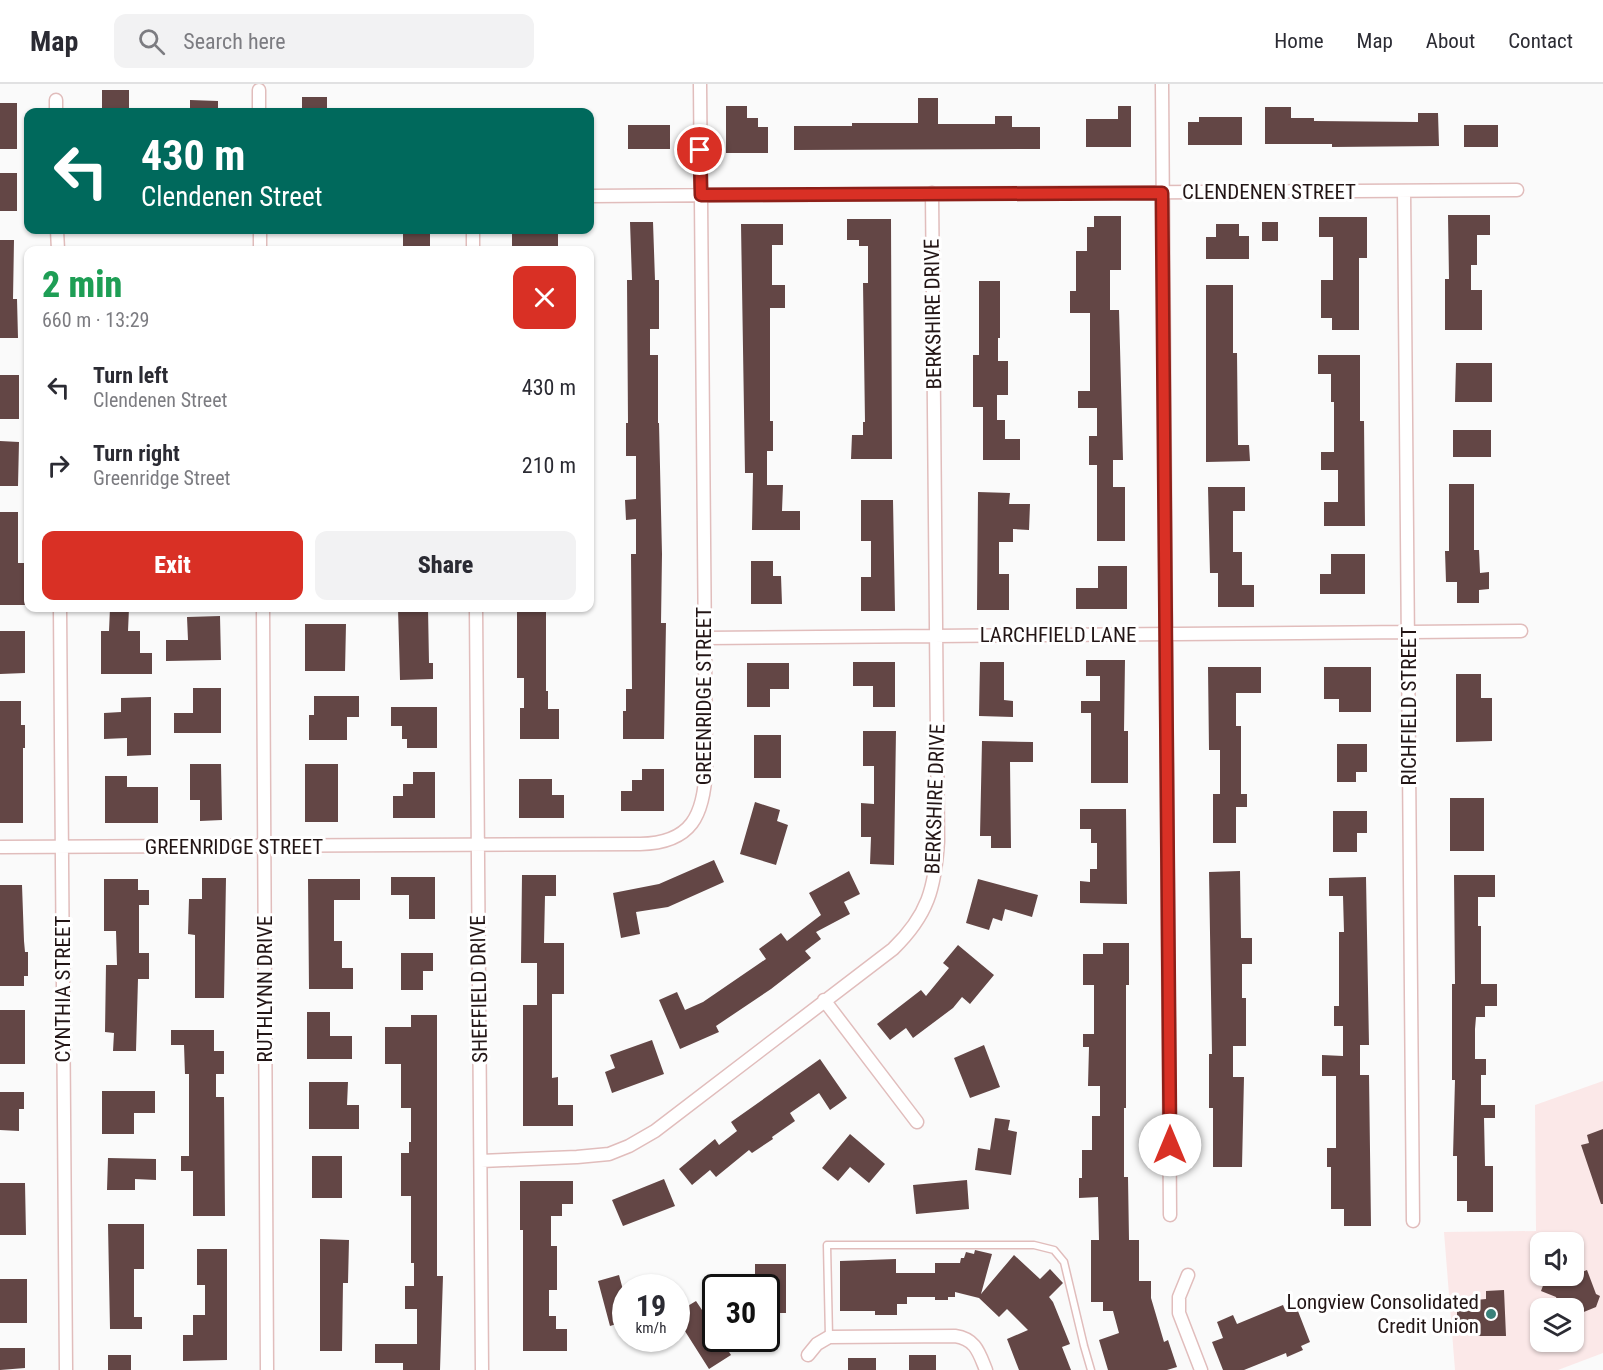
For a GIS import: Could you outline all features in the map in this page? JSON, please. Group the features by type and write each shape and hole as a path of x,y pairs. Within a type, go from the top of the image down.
{"street":[{"name":"GREENRIDGE STREET","path":"0,847 654,844 674,838 687,828 696,818 702,806 705,783 700,84"},
{"path":"1162,84 1170,1215"},
{"path":"259,90 259,108"},
{"name":"CLENDENEN STREET","path":"594,196 1517,190"},
{"name":"RICHFIELD STREET","path":"1404,192 1413,1221"},
{"name":"BERKSHIRE DRIVE","path":"480,1161 598,1155 629,1146 655,1131 881,958 906,936 922,915 935,875 938,841 932,193"},
{"name":"CYNTHIA STREET","path":"60,612 66,1370"},
{"name":"RUTHLYNN DRIVE","path":"263,612 267,1370"},
{"name":"SHEFFIELD DRIVE","path":"476,612 482,1370"},
{"name":"LARCHFIELD LANE","path":"704,638 1521,632"},
{"path":"824,1000 917,1122"},
{"path":"1188,1275 1178,1305 1181,1319 1201,1370"},
{"path":"808,1355 817,1344 829,1338 964,1338 973,1342 986,1370"}],"lane":[{"path":"829,1338 827,1245 1034,1245 1054,1250 1064,1262 1091,1370"}],"shaded area":[{"path":"1603,1081 1603,1353 1558,1370 1455,1370 1444,1232 1536,1231 1535,1105"}],"building":[{"path":"102,90 129,90 129,108 102,108"},
{"path":"302,97 327,97 327,108 302,108"},
{"path":"918,98 938,98 938,124 995,124 995,116 1012,116 1012,127 1040,127 1040,149 794,150 794,126 918,123"},
{"path":"190,100 218,101 218,108 190,108"},
{"path":"0,103 17,103 17,149 0,149"},
{"path":"726,106 747,106 747,118 758,118 758,127 768,127 768,153 726,153"},
{"path":"1118,106 1131,106 1131,147 1086,147 1086,119 1118,119"},
{"path":"1265,107 1291,107 1291,118 1314,118 1314,121 1418,122 1418,113 1438,113 1439,146 1332,147 1332,144 1265,144"},
{"path":"1199,117 1242,117 1242,145 1188,145 1188,122 1199,122"},
{"path":"628,125 670,125 670,149 628,149"},
{"path":"1464,125 1498,125 1498,147 1464,147"},
{"path":"0,173 17,173 17,211 0,211"},
{"path":"1448,215 1490,215 1490,235 1477,235 1477,265 1471,265 1471,290 1482,290 1482,330 1445,330 1445,279 1449,279"},
{"path":"1094,216 1121,216 1121,270 1110,270 1110,310 1119,310 1123,460 1113,460 1113,487 1125,487 1125,541 1097,541 1097,465 1089,465 1089,436 1097,436 1097,408 1078,408 1078,391 1090,391 1090,313 1070,313 1070,291 1076,291 1076,251 1087,251 1087,227 1094,227"},
{"path":"1319,217 1367,217 1367,258 1359,258 1359,330 1332,330 1332,318 1321,318 1321,280 1333,280 1333,237 1319,237"},
{"path":"847,219 891,219 892,459 851,459 852,435 863,435 863,422 865,422 863,283 868,283 868,246 859,246 859,240 847,240"},
{"path":"630,222 653,222 655,280 659,280 659,329 650,329 650,355 658,355 661,623 666,623 664,739 623,739 626,689 632,689 631,554 636,554 636,519 626,520 625,500 636,499 636,456 626,456 626,423 628,423 627,280 632,280"},
{"path":"1262,222 1278,222 1278,241 1262,241"},
{"path":"741,224 783,224 783,245 772,245 772,285 785,285 785,308 770,308 770,421 773,421 773,451 767,451 767,485 783,485 782,511 800,511 800,530 752,530 753,473 745,473"},
{"path":"1216,224 1239,224 1239,236 1249,236 1249,259 1206,259 1206,237 1216,237"},
{"path":"403,234 430,234 430,246 403,246"},
{"path":"512,234 558,234 558,246 512,246"},
{"path":"0,240 14,240 13,299 17,299 18,338 0,338"},
{"path":"979,281 1000,281 998,361 1008,361 1008,395 997,395 997,420 1005,420 1005,439 1020,439 1020,460 983,460 983,407 973,407 973,355 979,355"},
{"path":"1206,285 1233,285 1233,353 1237,353 1238,445 1249,445 1250,461 1206,462"},
{"path":"1318,355 1360,355 1360,421 1364,421 1365,526 1324,526 1324,502 1338,502 1338,470 1321,470 1321,452 1334,452 1334,402 1331,402 1331,374 1318,374"},
{"path":"1456,363 1492,363 1492,402 1455,402"},
{"path":"0,375 19,375 19,419 0,419"},
{"path":"1453,430 1491,430 1491,457 1453,457"},
{"path":"0,441 19,442 18,486 0,486"},
{"path":"1449,484 1474,484 1474,550 1479,550 1480,573 1489,572 1489,589 1479,590 1479,603 1457,603 1457,582 1446,582 1445,551 1449,551"},
{"path":"1208,487 1245,487 1245,511 1233,511 1233,552 1242,552 1242,585 1254,585 1254,607 1218,607 1218,573 1210,573"},
{"path":"978,492 1010,493 1009,504 1030,504 1029,530 1013,529 1013,542 999,542 999,574 1009,574 1009,610 977,610"},
{"path":"861,500 893,500 895,611 861,611 861,577 871,577 871,541 861,541"},
{"path":"0,512 18,512 18,563 24,563 24,605 0,605"},
{"path":"1331,554 1365,554 1365,594 1320,594 1320,574 1331,574"},
{"path":"751,561 773,561 773,576 781,576 782,604 751,604"},
{"path":"1098,566 1127,566 1127,609 1076,609 1076,588 1098,588"},
{"path":"110,612 129,612 128,631 140,631 140,653 152,653 152,674 101,674 101,631 109,631"},
{"path":"398,612 428,612 429,663 433,663 433,679 400,680"},
{"path":"517,612 546,612 546,691 548,691 548,709 559,709 559,739 520,739 520,708 524,708 524,678 517,678"},
{"path":"220,616 221,660 166,661 166,640 188,640 187,617"},
{"path":"305,624 346,624 345,671 305,671"},
{"path":"0,631 25,631 25,673 0,674"},
{"path":"1086,660 1125,660 1124,731 1128,731 1128,783 1091,783 1091,713 1081,713 1081,701 1100,701 1100,676 1086,676"},
{"path":"853,662 895,662 895,707 873,707 873,686 853,686"},
{"path":"980,662 1004,662 1004,700 1013,701 1013,717 979,716"},
{"path":"747,663 789,663 789,689 770,689 770,707 747,707"},
{"path":"1208,667 1261,667 1261,693 1236,693 1236,726 1241,726 1241,794 1247,794 1247,807 1236,807 1236,843 1213,843 1213,794 1220,794 1220,750 1209,750"},
{"path":"1324,667 1371,667 1371,712 1339,712 1339,699 1324,699"},
{"path":"1456,674 1481,674 1481,698 1492,698 1492,741 1456,742"},
{"path":"193,688 221,688 221,733 174,733 174,713 193,713"},
{"path":"314,696 359,696 359,717 347,717 347,740 309,740 309,715 314,715"},
{"path":"151,697 151,755 127,756 127,738 104,739 104,713 121,712 121,698"},
{"path":"0,701 21,701 21,725 25,725 23,823 0,823"},
{"path":"391,707 437,707 437,748 407,748 407,739 402,739 402,726 391,726"},
{"path":"863,731 896,731 894,865 870,864 871,837 861,837 861,803 874,804 874,766 863,766"},
{"path":"754,735 781,735 781,778 754,778"},
{"path":"982,741 1033,742 1033,762 1010,762 1011,848 991,848 991,836 980,836"},
{"path":"1337,744 1367,744 1367,772 1356,772 1356,782 1337,782"},
{"path":"190,764 221,764 222,820 200,821 200,800 190,800"},
{"path":"305,764 338,764 338,822 305,822"},
{"path":"642,769 664,769 664,811 621,811 621,791 632,791 632,780 642,780"},
{"path":"413,772 435,772 435,818 393,818 393,796 403,796 403,784 413,784"},
{"path":"105,776 127,776 127,787 158,787 158,823 105,823"},
{"path":"519,779 552,779 552,795 564,795 564,818 519,818"},
{"path":"1450,798 1484,798 1484,851 1450,851"},
{"path":"755,802 780,810 777,821 788,825 776,865 740,854"},
{"path":"1080,809 1126,809 1127,904 1080,903 1080,881 1090,882 1090,869 1097,869 1097,843 1091,843 1091,829 1080,829"},
{"path":"1333,811 1367,811 1367,833 1357,833 1357,852 1333,852"},
{"path":"714,860 724,882 668,907 636,912 640,934 621,938 613,893 659,884"},
{"path":"849,871 860,894 844,902 850,914 816,932 821,939 805,951 811,958 771,989 716,1026 719,1032 680,1049 659,1000 677,992 685,1010 703,1002 766,959 759,949 781,933 787,941 821,915 809,893"},
{"path":"1240,871 1241,938 1252,938 1252,964 1242,964 1242,998 1246,998 1246,1046 1233,1046 1233,1077 1244,1077 1242,1167 1213,1167 1213,1108 1209,1108 1209,1054 1212,1054 1209,872"},
{"path":"522,875 556,875 556,896 545,896 544,943 564,943 564,994 552,994 552,1078 558,1077 558,1105 573,1105 573,1126 523,1126 523,1005 537,1005 537,963 521,963"},
{"path":"1454,875 1495,875 1495,897 1478,897 1478,926 1481,926 1481,984 1497,984 1497,1006 1485,1006 1485,1017 1476,1017 1475,1029 1475,1059 1486,1059 1486,1075 1481,1075 1481,1105 1495,1105 1495,1118 1484,1118 1485,1166 1493,1166 1493,1212 1467,1212 1467,1201 1457,1201 1457,1156 1453,1156 1455,1080 1452,1080 1452,984 1455,984"},
{"path":"391,877 435,877 435,919 409,919 409,895 391,895"},
{"path":"1366,877 1369,1045 1360,1045 1360,1075 1369,1075 1371,1226 1344,1226 1344,1209 1331,1209 1331,1167 1327,1167 1327,1148 1336,1148 1336,1076 1322,1076 1322,1055 1343,1056 1343,1026 1334,1026 1334,1006 1339,1006 1339,932 1344,932 1343,896 1329,896 1329,878"},
{"path":"202,878 226,878 224,998 195,998 195,935 188,934 189,899 202,899"},
{"path":"104,879 138,879 138,890 149,890 149,905 139,905 139,953 149,953 149,979 138,979 136,1051 113,1051 114,1033 105,1032 106,965 117,965 116,931 104,931"},
{"path":"308,879 360,879 360,900 334,900 334,941 342,941 342,968 353,968 353,989 309,989"},
{"path":"978,879 1038,895 1032,917 1005,909 1002,921 993,918 989,930 966,923"},
{"path":"0,885 22,885 24,941 25,952 28,952 28,976 24,976 24,986 0,986"},
{"path":"1103,943 1129,943 1129,985 1126,985 1124,1177 1128,1177 1129,1240 1139,1240 1139,1281 1151,1281 1151,1298 1164,1342 1168,1340 1177,1367 1167,1370 1108,1370 1099,1340 1119,1333 1113,1311 1103,1311 1103,1302 1091,1302 1091,1240 1099,1240 1098,1197 1079,1198 1079,1178 1082,1178 1082,1150 1092,1150 1092,1116 1100,1116 1100,1086 1088,1086 1089,1047 1083,1047 1083,1034 1094,1034 1094,985 1083,985 1083,954 1103,954"},
{"path":"958,945 994,975 970,1004 962,997 953,1008 913,1038 906,1028 890,1040 877,1024 921,990 926,996 949,968 943,963"},
{"path":"401,953 433,953 433,971 423,971 423,990 401,990"},
{"path":"0,1010 25,1010 25,1064 0,1064"},
{"path":"307,1012 330,1012 330,1036 352,1036 352,1059 307,1059"},
{"path":"411,1015 437,1015 437,1276 443,1276 440,1370 403,1370 403,1363 375,1363 375,1344 417,1344 417,1309 405,1309 405,1286 414,1286 414,1263 411,1263 411,1196 401,1196 401,1153 409,1153 411,1108 401,1108 401,1064 385,1064 385,1027 411,1027"},
{"path":"171,1030 214,1030 214,1051 224,1051 224,1074 216,1074 216,1097 224,1097 225,1216 193,1216 193,1171 181,1171 181,1156 189,1156 189,1074 185,1074 184,1045 171,1045"},
{"path":"652,1040 664,1074 612,1093 605,1072 615,1068 610,1055"},
{"path":"984,1045 1000,1087 970,1098 954,1058"},
{"path":"820,1059 847,1098 830,1110 819,1093 790,1113 795,1121 772,1137 773,1139 752,1153 749,1150 716,1177 710,1170 692,1185 679,1169 715,1139 719,1145 737,1131 731,1122"},
{"path":"309,1082 348,1082 347,1105 359,1105 359,1129 309,1129"},
{"path":"102,1091 155,1091 155,1113 134,1113 134,1134 102,1134"},
{"path":"0,1092 24,1092 24,1109 19,1109 19,1131 0,1130"},
{"path":"995,1118 1010,1120 1008,1130 1017,1132 1011,1175 975,1170 978,1148 990,1150"},
{"path":"1603,1129 1603,1204 1601,1204 1581,1145 1589,1143 1587,1135"},
{"path":"850,1134 885,1164 869,1183 850,1167 838,1181 822,1168"},
{"path":"312,1156 342,1156 342,1198 312,1198"},
{"path":"108,1158 156,1159 156,1180 135,1179 135,1190 107,1190"},
{"path":"664,1179 675,1206 623,1226 612,1200"},
{"path":"967,1180 969,1209 916,1214 913,1185"},
{"path":"520,1181 573,1181 573,1204 562,1204 562,1216 551,1216 551,1246 557,1246 557,1290 549,1290 549,1316 556,1316 556,1329 567,1329 567,1351 523,1351 523,1230 520,1230"},
{"path":"0,1183 25,1183 26,1235 0,1235"},
{"path":"108,1224 144,1224 144,1269 134,1269 134,1317 142,1317 142,1329 110,1329"},
{"path":"320,1239 349,1240 348,1283 343,1283 342,1351 320,1351"},
{"path":"197,1249 227,1249 227,1360 183,1361 183,1335 193,1335 193,1315 205,1315 205,1285 197,1285"},
{"path":"975,1250 992,1254 981,1294 1014,1255 1040,1279 1050,1269 1063,1283 1049,1297 1070,1344 1062,1347 1071,1370 1019,1370 1007,1339 1028,1330 1007,1309 999,1317 979,1298 955,1292 955,1297 948,1297 948,1300 935,1300 935,1297 907,1297 907,1304 897,1304 897,1315 875,1315 875,1311 840,1311 840,1261 896,1259 896,1273 935,1273 935,1263 960,1263 966,1252 974,1254"},
{"path":"755,1264 786,1264 786,1313 780,1313 780,1274 755,1274"},
{"path":"1587,1270 1596,1294 1600,1296 1596,1307 1584,1312 1584,1298 1556,1298 1541,1291 1543,1286 1584,1286 1584,1271"},
{"path":"612,1277 612,1325 610,1326 598,1281"},
{"path":"0,1279 27,1279 27,1323 0,1323"},
{"name":"Longview Consolidated Credit Union","path":"1504,1290 1506,1336 1477,1336 1476,1322 1457,1322 1457,1307 1476,1306 1476,1300 1486,1299 1486,1291"},
{"path":"696,1301 702,1310 702,1352 729,1352 731,1355 709,1369 690,1339 690,1305"},
{"path":"1283,1305 1285,1310 1296,1306 1310,1342 1301,1346 1303,1350 1287,1357 1286,1353 1244,1370 1223,1370 1212,1342 1223,1338 1217,1322 1233,1315 1237,1324"},
{"path":"0,1348 25,1348 25,1368 0,1370"},
{"path":"108,1355 131,1355 131,1370 108,1370"},
{"path":"909,1355 936,1355 936,1370 909,1370"},
{"path":"848,1358 876,1358 876,1370 848,1370"}],"place":[{"name":"Longview Consolidated Credit Union","path":"1491,1314"}],"route":[{"path":"700,150 701,195 1162,193 1170,1145"}]}
